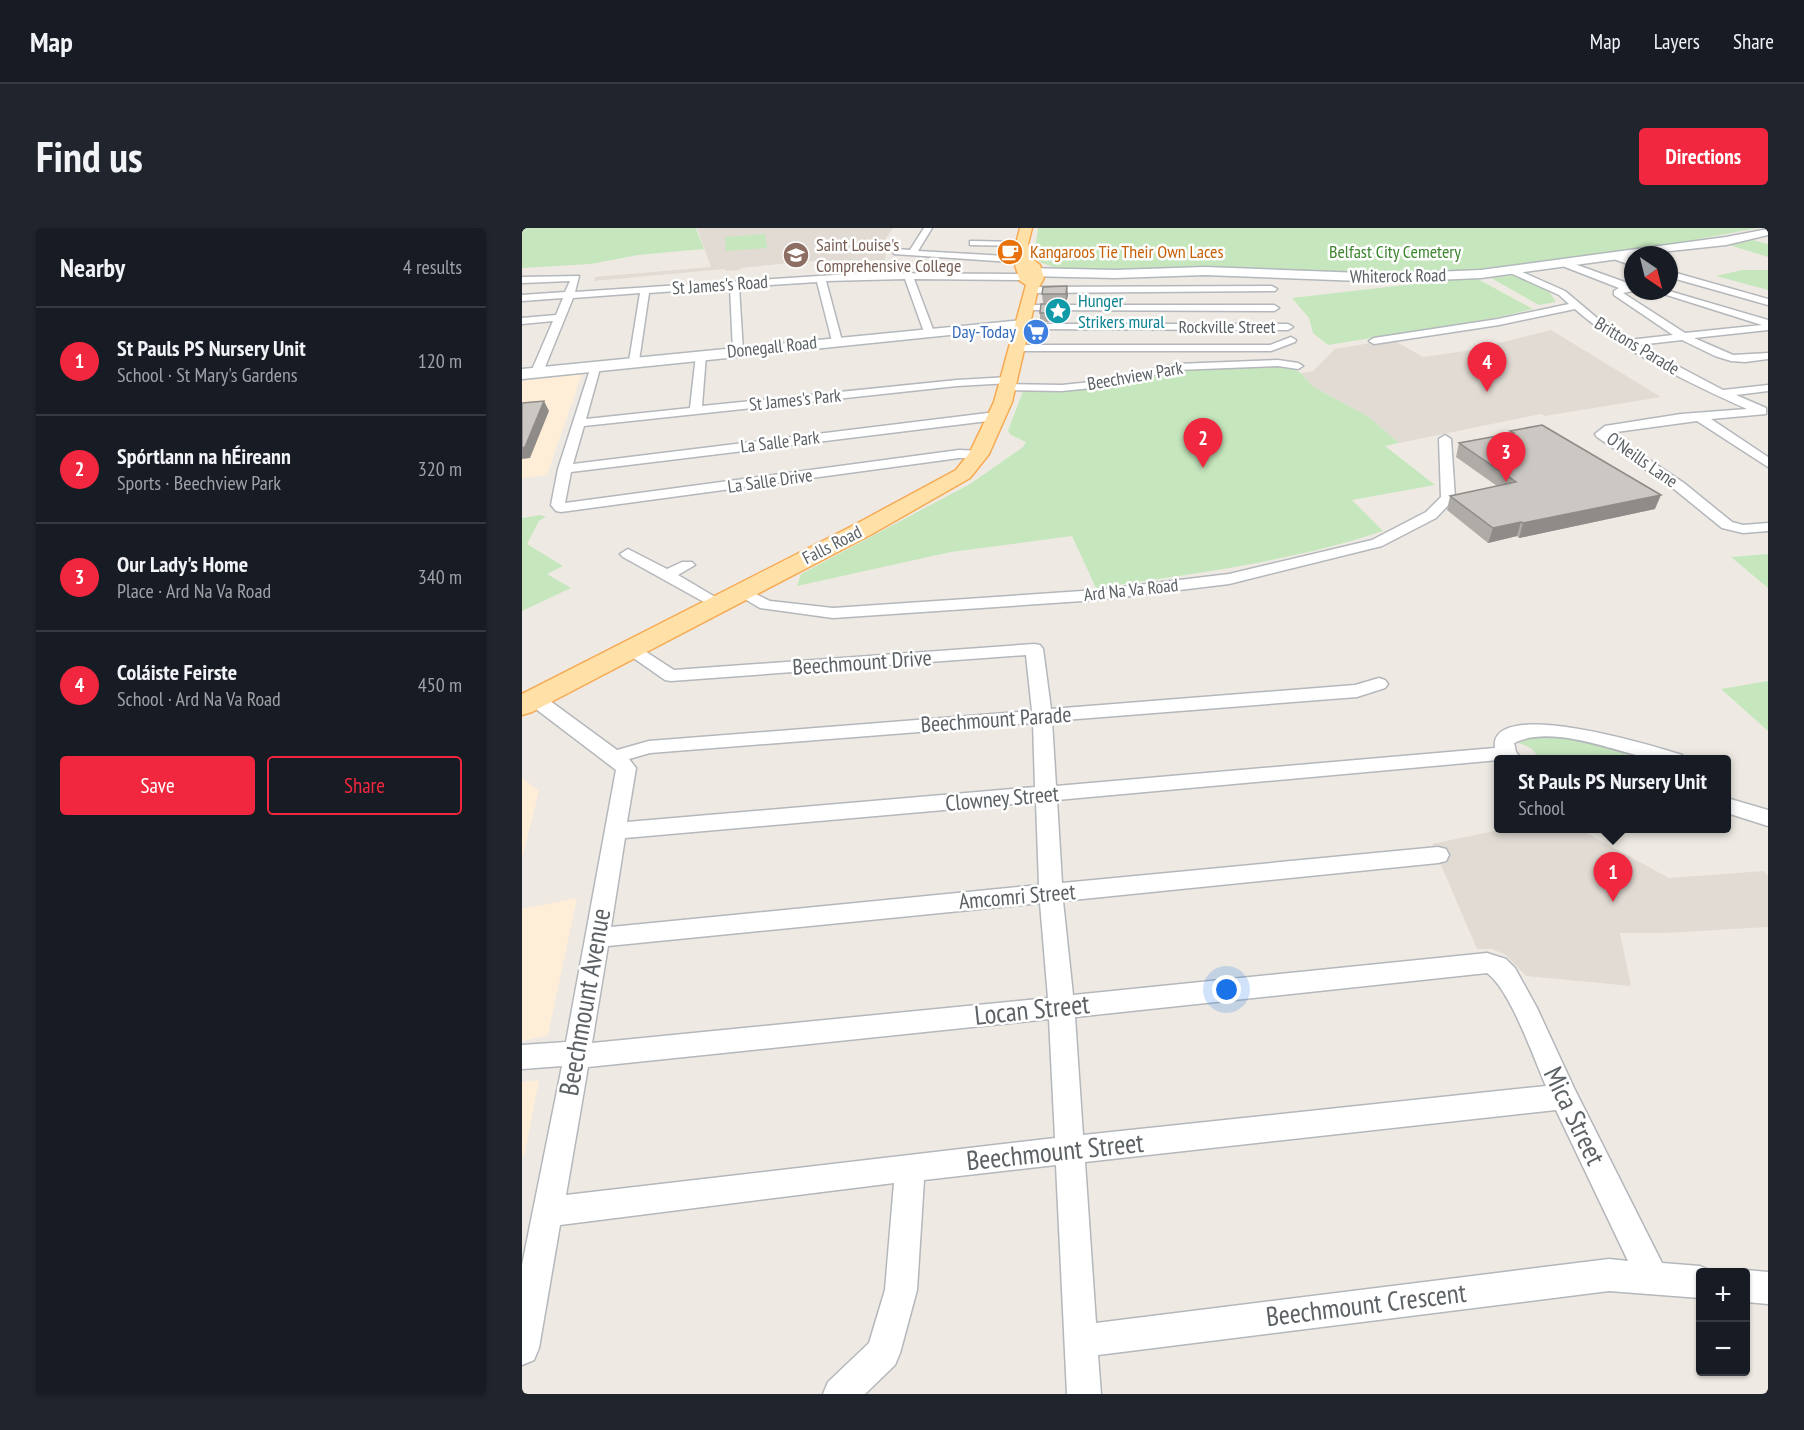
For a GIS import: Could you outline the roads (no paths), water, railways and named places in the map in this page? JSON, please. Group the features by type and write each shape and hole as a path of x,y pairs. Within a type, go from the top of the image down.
{"main road":[{"name":"Falls Road","path":"528,702 941,488 963,474 980,454 1009,384 1027,308 1029,275 1022,244 1026,228"}],"street":[{"path":"912,253 928,228"},
{"name":"Whiterock Road","path":"1029,275 1205,271 1387,278 1481,274 1726,241 1768,232"},
{"path":"921,239 932,240"},
{"path":"965,242 1022,244"},
{"path":"897,252 1029,275 1272,290"},
{"path":"1614,256 1624,260"},
{"path":"1563,263 1624,286"},
{"name":"Brittons Parade","path":"1511,270 1562,293 1575,306 1627,343 1723,394 1764,412"},
{"path":"908,275 929,332"},
{"name":"St James's Road","path":"522,298 821,278 1029,275"},
{"path":"1678,277 1768,302"},
{"path":"522,280 576,278 530,373"},
{"path":"821,278 837,341"},
{"path":"734,284 738,351"},
{"path":"634,361 645,290"},
{"path":"1624,290 1617,293 1624,297"},
{"path":"1678,297 1768,325"},
{"path":"1628,300 1686,337 1731,358 1740,360 1768,356"},
{"path":"1374,340 1499,322 1575,306"},
{"path":"1027,308 1275,308"},
{"path":"522,321 558,318"},
{"path":"1627,343 1768,325"},
{"name":"Donegall Road","path":"530,373 929,332 1023,326"},
{"name":"Rockville Street","path":"1023,326 1288,327"},
{"path":"1018,348 1271,348 1291,340"},
{"path":"696,410 701,355"},
{"name":"Beechview Park","path":"1009,384 1062,388 1091,385 1177,367 1278,363 1298,366"},
{"path":"565,469 596,365"},
{"name":"St James's Park","path":"580,423 957,383 1009,384"},
{"path":"1723,394 1768,388"},
{"name":"O'Neills Lane","path":"1764,412 1698,416 1605,430 1601,434 1679,486 1727,525 1743,529 1768,527"},
{"name":"La Salle Park","path":"565,469 996,416"},
{"path":"1698,416 1768,464"},
{"name":"Ard Na Va Road","path":"628,554 666,575 730,598 833,613 1096,595 1240,577 1377,543 1431,515 1448,498 1445,439"},
{"name":"La Salle Drive","path":"565,469 558,506 561,508 959,454 980,454"},
{"path":"666,575 687,565"},
{"name":"Beechmount Drive","path":"631,650 671,676 1034,649 1042,716"},
{"name":"Beechmount Parade","path":"614,757 649,747 1357,691 1378,684"},
{"path":"528,702 614,757"},
{"path":"1042,716 1051,893 1084,1394"},
{"path":"1508,755 1504,740 1509,735 1521,731 1547,730 1664,755"},
{"name":"Beechmount Avenue","path":"522,1348 577,1055 626,768 614,757"},
{"name":"Clowney Street","path":"615,831 1494,758"},
{"path":"1731,806 1768,818"},
{"name":"Amcomri Street","path":"596,938 1438,855"},
{"name":"Locan Street","path":"522,1057 553,1054 601,1055 1487,963"},
{"name":"Mica Street","path":"1487,963 1497,966 1506,975 1528,1016 1564,1097 1652,1277"},
{"name":"Beechmount Street","path":"547,1212 910,1167 1564,1097"},
{"path":"840,1394 883,1353 901,1290 910,1167"},
{"name":"Beechmount Crescent","path":"1081,1341 1609,1275 1696,1281"},
{"path":"1750,1286 1768,1288"}],"place":[{"name":"Kangaroos Tie Their Own Laces","path":"1010,252"},
{"name":"Saint Louise's Comprehensive College","path":"796,255"},
{"name":"Hunger Strikers mural","path":"1058,311"},
{"name":"Day-Today","path":"1036,332"},
{"name":"Coláiste Feirste","path":"1487,392"},
{"name":"Spórtlann na hÉireann","path":"1203,468"},
{"name":"Our Lady's Home","path":"1506,482"},
{"name":"St Pauls PS Nursery Unit","path":"1613,902"}],"park label":[{"name":"Belfast City Cemetery","path":"1395,252"}]}
